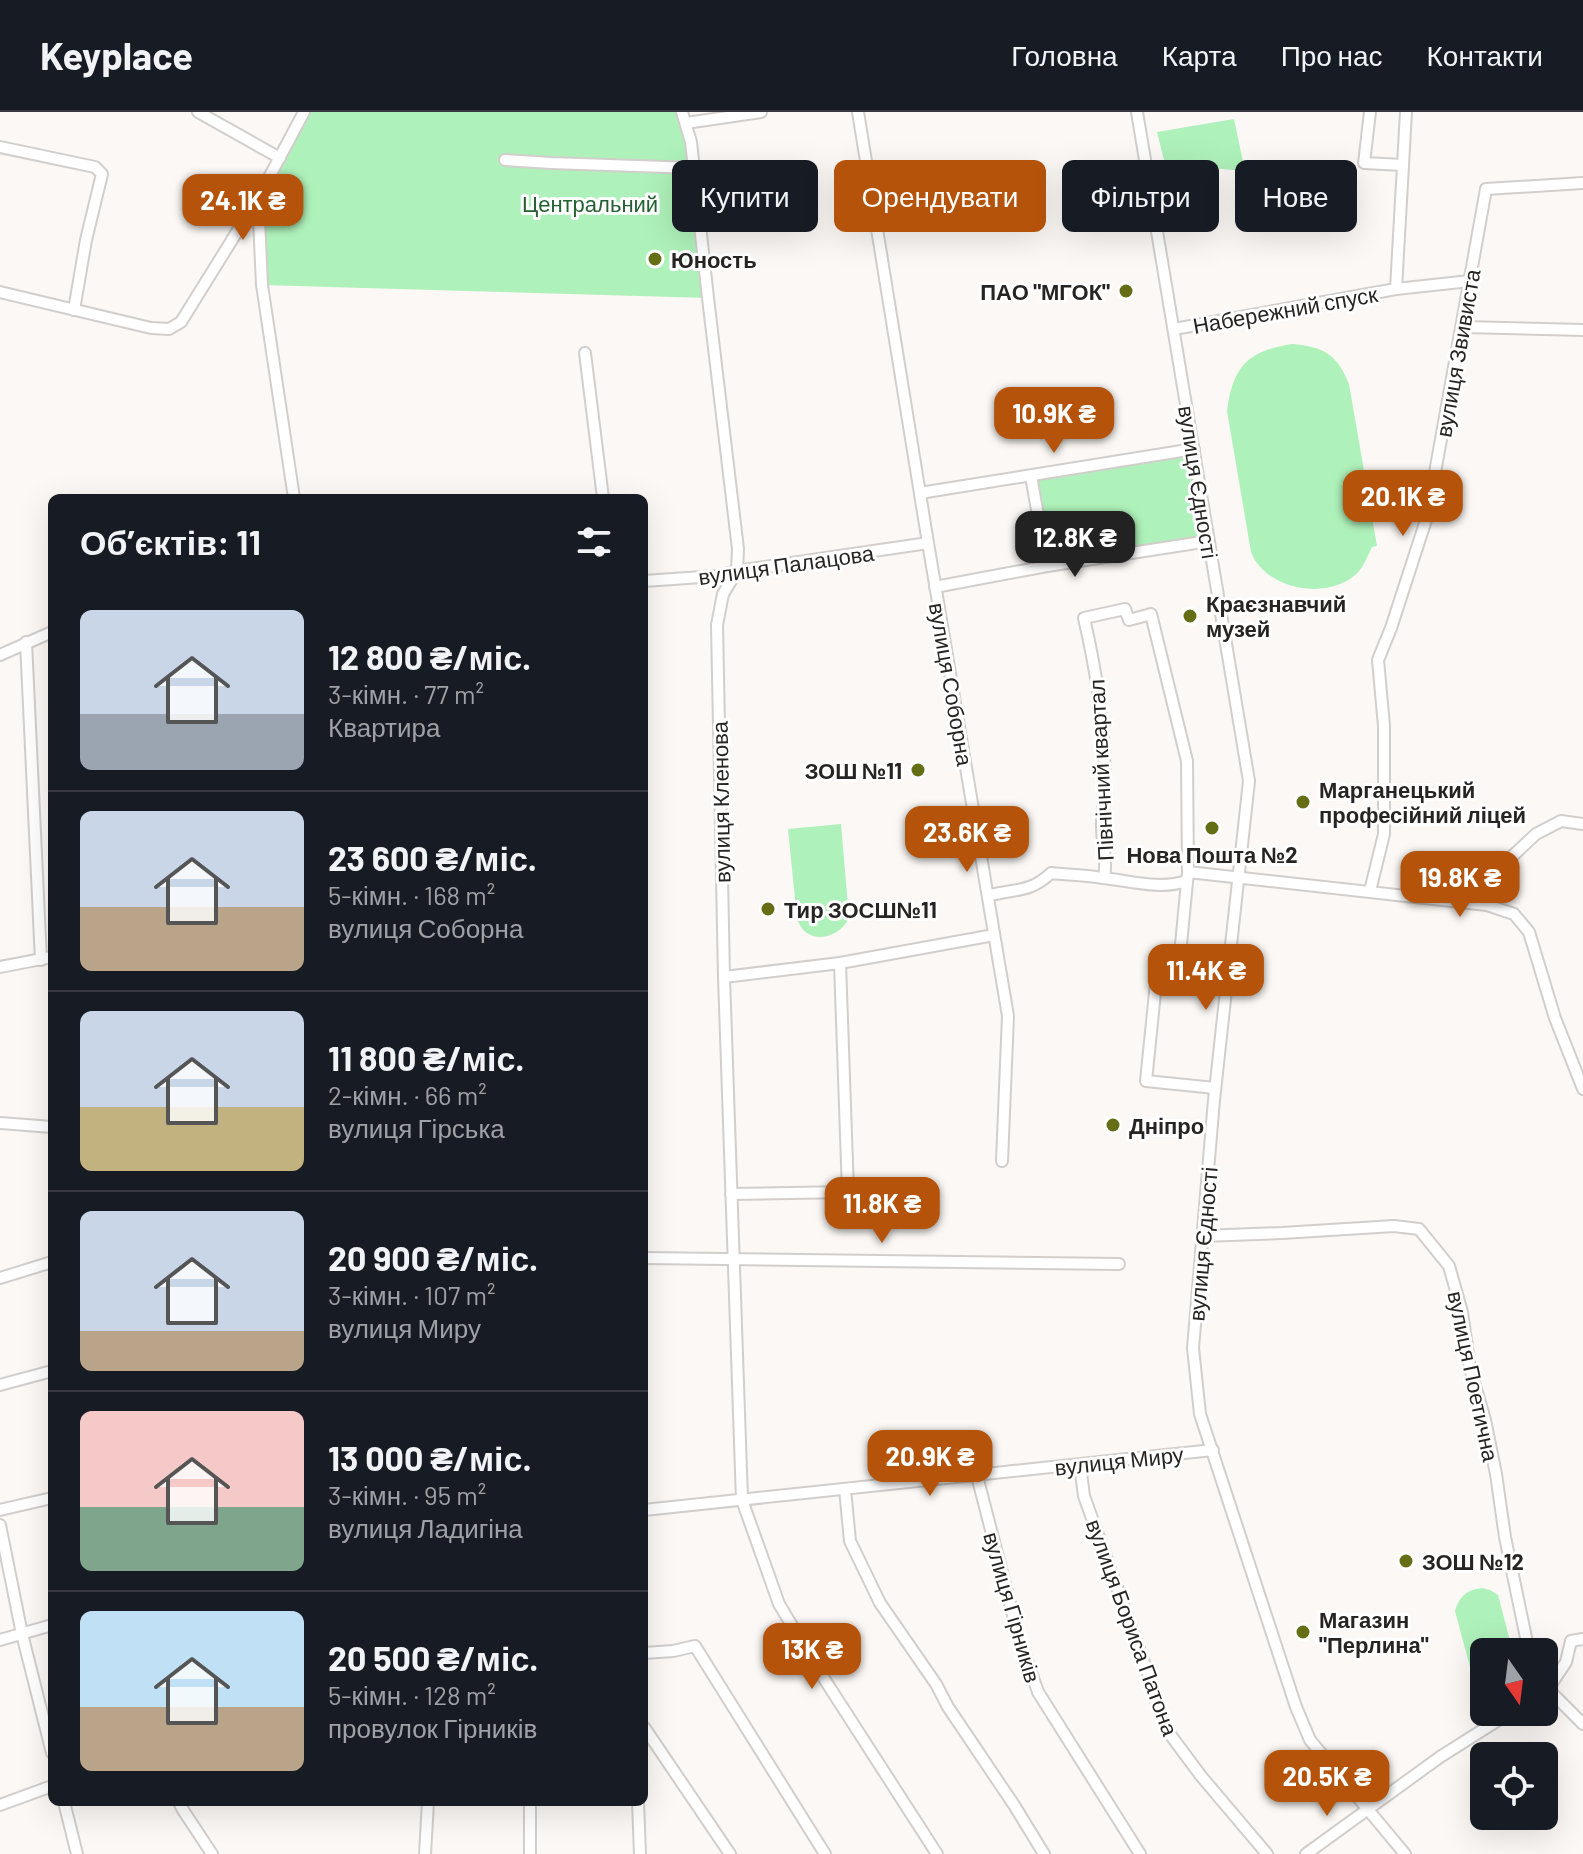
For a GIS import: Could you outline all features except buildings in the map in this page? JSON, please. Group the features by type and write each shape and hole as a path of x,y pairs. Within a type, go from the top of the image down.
{"street":[{"path":"198,112 280,158"},
{"path":"0,292 151,328 169,329 181,322 258,198 304,112"},
{"path":"684,118 761,112"},
{"name":"вулиця Соборна","path":"858,112 1008,1016 1002,1161"},
{"name":"вулиця Єдності","path":"1137,112 1249,781 1215,1088 1193,1348 1200,1414 1296,1707 1310,1740 1405,1854"},
{"path":"1370,112 1364,163 1403,165"},
{"path":"1396,289 1406,112"},
{"name":"вулиця Кленова","path":"684,118 693,160"},
{"path":"0,147 95,167 102,174 74,310"},
{"path":"505,160 672,167"},
{"name":"вулиця Звивиста","path":"1370,891 1384,834 1384,726 1378,660 1427,517 1486,189 1583,183"},
{"path":"258,198 262,285 293,494"},
{"name":"вулиця Кленова","path":"701,232 738,549 737,571 723,594 717,625 724,977 742,1500 779,1604 937,1854"},
{"name":"Набережний спуск","path":"1174,329 1396,289 1470,281"},
{"path":"1462,327 1583,330"},
{"path":"585,353 603,494"},
{"path":"920,493 1194,449"},
{"path":"1031,476 1047,566"},
{"path":"935,587 1209,541"},
{"name":"вулиця Палацова","path":"648,581 716,576 928,543"},
{"name":"Північний квартал","path":"1104,878 1102,737 1092,653 1084,618 1125,609 1129,620 1151,614 1187,761 1188,876 1178,975 1157,973 1146,1081 1215,1088"},
{"path":"0,655 48,634"},
{"path":"0,967 46,958 26,642"},
{"path":"1478,904 1490,877 1536,834 1561,821 1583,824"},
{"name":"Північний квартал","path":"988,896 1028,889 1041,883 1051,873 1153,885 1173,885 1188,876 1370,891 1478,904 1514,914 1529,932 1555,1018 1583,1089"},
{"path":"724,977 840,963 994,935"},
{"path":"731,1194 848,1192 840,963"},
{"path":"0,1123 48,1127"},
{"name":"вулиця Поетична","path":"1202,1236 1394,1226 1419,1229 1449,1266 1462,1312 1470,1368 1488,1433 1526,1638"},
{"path":"648,1258 1119,1264"},
{"path":"0,1278 48,1263"},
{"path":"0,1385 48,1372"},
{"name":"вулиця Миру","path":"648,1510 1213,1450"},
{"name":"вулиця Бориса Патона","path":"1080,1465 1084,1496 1169,1733 1267,1854"},
{"name":"вулиця Гірників","path":"977,1476 1019,1638 1038,1692 1137,1853"},
{"path":"845,1489 850,1541 880,1603 936,1684 1044,1854"},
{"path":"0,1510 48,1499"},
{"path":"0,1525 22,1634 48,1737"},
{"path":"0,1640 48,1626"},
{"path":"1558,1672 1566,1662 1571,1641 1583,1639"},
{"path":"648,1653 695,1646 825,1854"},
{"path":"1558,1700 1583,1724"},
{"path":"1306,1854 1440,1757 1489,1726"},
{"path":"648,1733 730,1854"},
{"path":"0,1805 48,1787"},
{"path":"65,1806 77,1854"},
{"path":"181,1806 212,1854"},
{"path":"425,1854 428,1806"},
{"path":"530,1806 530,1854"},
{"path":"638,1806 640,1854"}],"green space":[{"name":"Центральний","path":"304,112 682,112 689,160 672,160 672,232 699,232 708,298 262,285 258,198"},
{"path":"1234,119 1243,160 1235,160 1235,170 1219,169 1219,160 1164,160 1157,132"},
{"path":"1292,344 1313,347 1328,354 1340,366 1349,384 1377,546 1372,547 1360,570 1349,579 1322,588 1307,589 1279,581 1254,559 1227,411 1234,383 1245,363 1264,351"},
{"path":"1191,454 1203,537 1049,562 1037,481"},
{"path":"841,824 849,918 838,931 822,937 815,936 801,928 797,919 788,829"},
{"path":"1482,1588 1498,1595 1509,1638 1470,1638 1470,1667 1455,1611 1459,1601 1472,1590"}],"place":[{"name":"Юность","path":"655,259"},
{"name":"ПАО \"МГОК\"","path":"1126,291"},
{"name":"Краєзнавчий музей","path":"1190,616"},
{"name":"ЗОШ №11","path":"918,770"},
{"name":"Марганецький професійний ліцей","path":"1303,802"},
{"name":"Нова Пошта №2","path":"1212,828"},
{"name":"Тир ЗОСШ№11","path":"768,909"},
{"name":"Дніпро","path":"1113,1125"},
{"name":"ЗОШ №12","path":"1406,1561"},
{"name":"Магазин \"Перлина\"","path":"1303,1632"}]}
